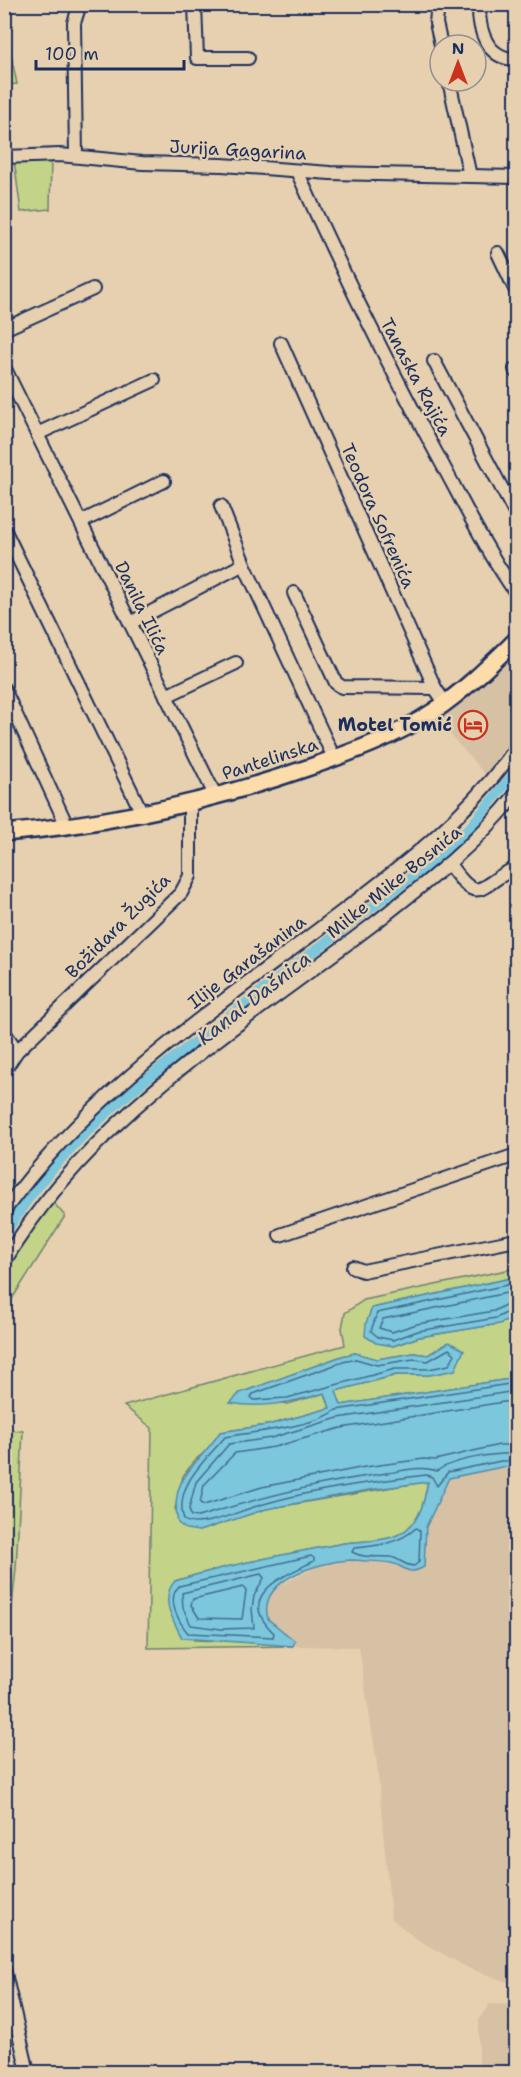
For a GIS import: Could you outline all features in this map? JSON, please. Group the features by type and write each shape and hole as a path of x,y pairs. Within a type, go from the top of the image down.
{"main road":[{"name":"Pantelinska","path":"4,832 67,826 190,804 334,758 388,735 445,703 516,640"}],"street":[{"path":"76,156 74,23 80,4"},
{"path":"195,4 197,58 248,58"},
{"path":"438,4 436,23 438,33"},
{"path":"478,4 483,34 489,49 503,59 516,59"},
{"path":"452,93 470,176"},
{"name":"Jurija Gagarina","path":"4,157 76,156 142,163 222,165 297,171 516,177"},
{"name":"Tanaska Rajića","path":"297,171 349,287 482,538 516,592"},
{"path":"498,253 516,291"},
{"path":"4,329 93,289"},
{"name":"Teodora Sofrenića","path":"281,343 435,687 445,703"},
{"path":"434,361 516,515"},
{"name":"Danila Ilića","path":"4,367 216,797"},
{"path":"37,434 154,380"},
{"path":"81,522 164,481"},
{"path":"220,506 244,564 334,758"},
{"path":"4,529 143,814"},
{"path":"130,623 244,564"},
{"path":"294,593 336,683 342,687 435,687"},
{"path":"166,696 236,663"},
{"path":"4,689 67,826"},
{"name":"Ilije Garašanina","path":"4,1211 33,1171 89,1111 164,1047 416,856 477,798 516,748"},
{"name":"Milke Mike Bosnića","path":"4,1262 52,1192 125,1115 449,864 501,814 516,794"},
{"name":"Božidara Žugića","path":"4,1071 17,1051 181,893 190,876 190,804"},
{"path":"449,864 472,891 478,891 516,868"},
{"path":"4,1032 17,1051"},
{"path":"280,1235 516,1155"},
{"path":"353,1267 363,1271 516,1240"},
{"path":"4,1969 28,2073"}],"shaded area":[{"path":"516,648 516,730 487,777 437,719"},
{"path":"502,1467 516,1467 516,1985 468,1968 415,1938 391,1918 377,1765 359,1647 293,1646 294,1641 268,1619 265,1609 267,1599 274,1588 318,1566 352,1560 424,1568 426,1527 450,1478"},
{"path":"490,2004 516,2005 516,2072 479,2072 479,2019"}],"green space":[{"path":"5,4 7,35 17,84 5,85"},
{"path":"14,160 51,160 50,209 21,212"},
{"path":"52,1201 65,1216 5,1310 5,1269 24,1235"},
{"path":"516,1268 516,1277 372,1308 393,1346 419,1337 499,1324 516,1317 516,1378 341,1405 335,1391 397,1375 430,1375 449,1342 428,1355 414,1353 377,1359 355,1353 342,1356 240,1393 288,1404 325,1393 330,1408 268,1425 220,1432 210,1448 195,1460 183,1476 175,1509 199,1531 266,1509 428,1481 422,1507 412,1524 393,1537 281,1555 175,1581 194,1640 259,1642 293,1646 148,1648 152,1428 124,1406 345,1345 342,1328 345,1313 364,1300"},
{"path":"5,1430 23,1431 16,1569 8,1643 4,1643"}],"water":[{"path":"516,1277 516,1317 499,1324 419,1337 393,1346 376,1343 365,1336 366,1323 372,1308"},
{"path":"449,1342 464,1350 455,1370 430,1375 396,1375 336,1391 341,1405 516,1378 516,1467 502,1467 449,1478 426,1527 424,1567 418,1570 409,1571 391,1563 337,1561 308,1569 281,1583 272,1593 267,1605 268,1619 295,1641 293,1646 182,1638 168,1602 170,1588 175,1581 280,1555 392,1537 406,1530 416,1520 422,1508 428,1482 369,1490 266,1509 199,1531 186,1529 178,1523 176,1507 181,1482 220,1432 268,1425 330,1408 325,1393 278,1404 230,1403 240,1393 342,1356 355,1353 377,1359 414,1353 428,1355"}],"waterway":[{"name":"Kanal Dašnica","path":"4,1236 50,1171 106,1114 145,1080 430,863 471,826 516,771"},
{"name":"Kanal Dašnica","path":"4,2035 13,2072"}],"place":[{"name":"Motel Tomić","path":"473,725"}]}
